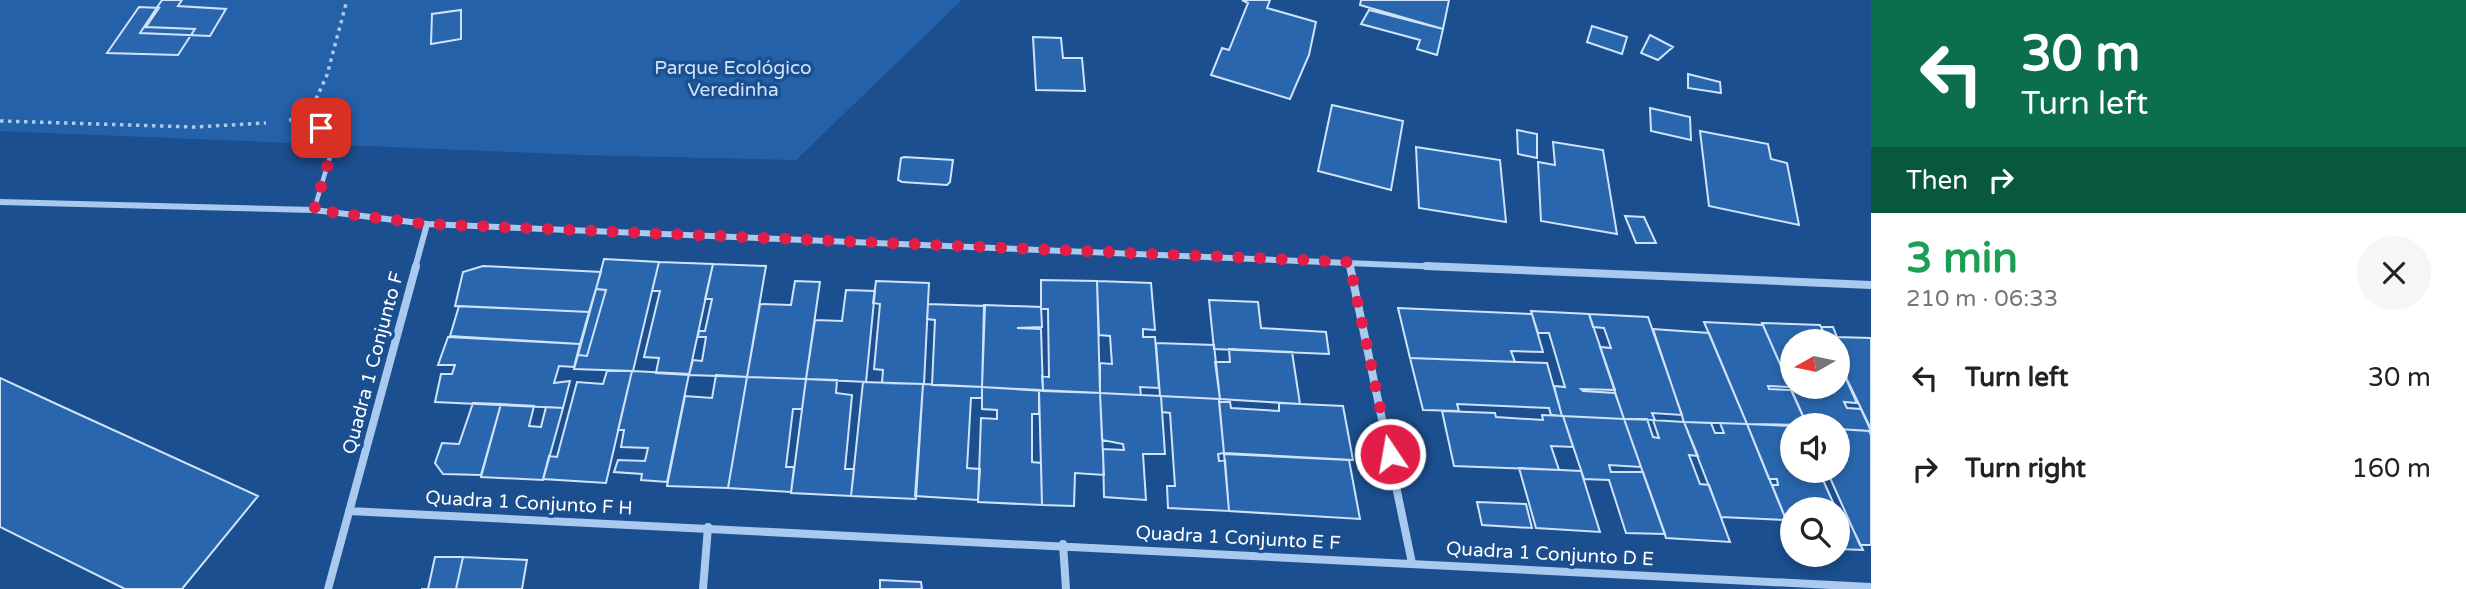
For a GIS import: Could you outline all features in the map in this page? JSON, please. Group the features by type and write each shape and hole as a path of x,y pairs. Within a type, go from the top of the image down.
{"street":[{"path":"0,202 314,210 426,224 1871,285"},
{"name":"Quadra 1 Conjunto F","path":"328,589 426,224"},
{"path":"1349,262 1412,563"},
{"name":"Quadra 1 Conjunto F H","path":"349,511 1063,544"},
{"path":"703,589 708,527"},
{"path":"1063,544 1066,589"},
{"name":"Quadra 1 Conjunto E F","path":"1063,544 1412,563"},
{"name":"Quadra 1 Conjunto D E","path":"1412,563 1871,587"},
{"path":"1686,578 1690,589"}],"lane":[{"path":"292,120 307,122 330,135 332,150 314,210"}],"path":[{"path":"0,121 194,127 246,126 292,120 317,98 327,75 347,0"}],"green space":[{"name":"Parque Ecológico Veredinha","path":"0,0 962,0 796,160 581,155 0,131"}],"building":[{"path":"162,0 182,0 178,6 226,9 210,36 140,33"},
{"path":"1242,0 1270,0 1267,8 1316,22 1309,55 1290,99 1211,75 1222,48 1229,50 1248,3"},
{"path":"1361,0 1449,0 1443,29 1360,5"},
{"path":"139,7 159,8 146,27 195,29 178,55 107,53"},
{"path":"461,10 461,39 431,44 432,14"},
{"path":"1369,10 1443,29 1437,55 1417,49 1420,40 1361,24"},
{"path":"1592,26 1627,37 1622,54 1587,42"},
{"path":"1650,35 1673,47 1658,60 1641,53"},
{"path":"1033,37 1061,38 1063,58 1082,58 1085,91 1036,90"},
{"path":"1688,74 1720,82 1721,93 1688,88"},
{"path":"1332,105 1403,121 1391,190 1318,171"},
{"path":"1650,108 1690,117 1691,140 1651,131"},
{"path":"1517,130 1537,134 1537,158 1518,154"},
{"path":"1700,131 1768,144 1771,159 1787,163 1799,225 1709,206"},
{"path":"1553,142 1603,150 1617,234 1541,221 1538,162 1555,165"},
{"path":"1416,147 1500,160 1506,222 1419,208"},
{"path":"901,158 953,160 950,182 947,185 898,180"},
{"path":"1625,216 1644,217 1656,243 1636,243"},
{"path":"604,259 659,262 633,371 574,369 578,355 587,356 606,290 596,289"},
{"path":"659,262 713,264 689,375 656,373 659,358 644,357 660,291 652,291"},
{"path":"713,264 766,266 747,377 689,375 693,360 702,361 706,337 698,337 699,331 705,331 712,299 705,299"},
{"path":"483,266 601,272 589,312 455,306 463,272"},
{"path":"1041,280 1097,281 1100,393 1043,391 1042,376 1049,377 1048,309 1041,309"},
{"path":"795,281 820,282 806,379 747,377 760,304 791,305"},
{"path":"876,281 929,283 924,384 882,383 883,370 874,369 880,304 873,303"},
{"path":"1097,281 1151,283 1155,330 1143,329 1143,337 1155,337 1159,388 1140,387 1141,395 1100,393 1100,363 1112,364 1110,336 1099,335"},
{"path":"596,289 606,290 587,356 578,355"},
{"path":"846,290 875,291 866,382 806,379 815,320 842,321"},
{"path":"1209,300 1258,302 1261,328 1326,332 1329,354 1214,349"},
{"path":"928,304 985,306 982,387 932,385 935,320 927,319"},
{"path":"984,305 1041,307 1042,327 1017,328 1041,329 1043,391 982,387"},
{"path":"459,306 589,312 580,344 450,336"},
{"path":"1398,308 1532,314 1543,352 1511,351 1515,362 1410,358"},
{"path":"1531,311 1589,314 1615,390 1581,389 1615,393 1624,419 1562,416 1554,386 1565,387 1549,333 1538,333"},
{"path":"1589,314 1648,317 1682,415 1652,413 1655,420 1624,419 1600,347 1611,348 1604,328 1593,327"},
{"path":"1704,322 1763,325 1780,364 1780,387 1768,386 1769,389 1780,390 1780,399 1795,399 1802,413 1780,413 1780,425 1747,424"},
{"path":"1762,323 1820,325 1822,329 1780,329 1780,364"},
{"path":"1653,329 1709,333 1747,424 1684,422"},
{"path":"448,337 580,344 574,367 559,366 554,383 570,381 563,408 435,402 441,374 452,374 455,365 438,365"},
{"path":"1850,337 1871,338 1871,429 1850,386"},
{"path":"1156,343 1214,345 1220,399 1160,396"},
{"path":"1229,349 1292,352 1300,404 1220,399 1215,362 1230,362"},
{"path":"1410,358 1547,363 1562,416 1551,415 1549,408 1457,404 1459,411 1423,410"},
{"path":"607,371 632,371 606,483 543,479 549,456 557,457 577,382 603,384"},
{"path":"632,371 689,374 667,482 641,480 642,474 614,472 618,460 645,461 648,448 621,447 624,430 618,430"},
{"path":"716,375 747,377 728,488 667,486 685,396 712,398"},
{"path":"747,377 806,379 802,409 793,409 786,467 794,467 791,492 728,488"},
{"path":"0,378 258,496 182,589 125,589 0,527"},
{"path":"806,379 837,380 836,393 852,395 845,469 854,469 851,496 791,493"},
{"path":"863,382 923,384 916,499 851,496"},
{"path":"923,384 982,387 982,398 971,398 967,468 980,469 978,500 915,496"},
{"path":"982,387 1039,390 1039,414 1032,414 1032,462 1041,463 1042,505 978,502 981,418 997,419 997,410 982,409"},
{"path":"1850,388 1857,403 1844,402 1847,408 1861,409 1871,431 1850,430 1850,413 1802,413 1796,399 1850,399"},
{"path":"1039,390 1100,393 1104,475 1075,473 1074,506 1042,505"},
{"path":"1100,393 1161,396 1165,454 1143,454 1146,500 1104,497 1103,449 1124,450 1123,444 1102,440"},
{"path":"1161,396 1219,399 1224,453 1218,454 1219,461 1225,460 1229,511 1168,508 1167,486 1175,486 1170,413 1162,412"},
{"path":"1219,402 1230,402 1231,408 1279,411 1279,403 1343,406 1353,460 1224,453"},
{"path":"473,403 501,404 481,475 443,474 435,463 442,443 459,444"},
{"path":"501,404 534,406 529,426 541,427 546,407 563,408 543,480 481,477"},
{"path":"1442,411 1495,413 1496,417 1543,420 1542,415 1563,416 1573,447 1551,446 1559,470 1454,466"},
{"path":"1563,416 1624,419 1641,467 1609,465 1611,472 1643,472 1665,534 1626,533 1609,480 1584,479"},
{"path":"1624,419 1647,419 1653,437 1659,438 1653,420 1684,422 1698,456 1689,455 1700,484 1709,485 1730,542 1666,538"},
{"path":"1684,422 1711,423 1715,433 1724,433 1720,423 1747,424 1780,505 1780,520 1721,517"},
{"path":"1747,424 1780,425 1780,483 1824,483 1831,497 1780,497 1780,505 1772,485 1778,485 1777,479 1769,479"},
{"path":"1850,430 1869,431 1871,545 1860,545 1850,523 1850,497 1839,497 1832,483 1850,483"},
{"path":"1224,454 1349,460 1360,519 1229,511"},
{"path":"1519,468 1581,471 1600,532 1536,528"},
{"path":"1477,502 1526,504 1532,528 1482,525"},
{"path":"1850,523 1863,550 1850,549"},
{"path":"435,557 463,557 456,589 428,589"},
{"path":"463,557 527,560 522,589 456,589"},
{"path":"880,580 921,582 922,589 880,589"}],"route":[{"path":"321,128 330,135 332,150 314,210 426,224 1349,262 1390,454"}]}
